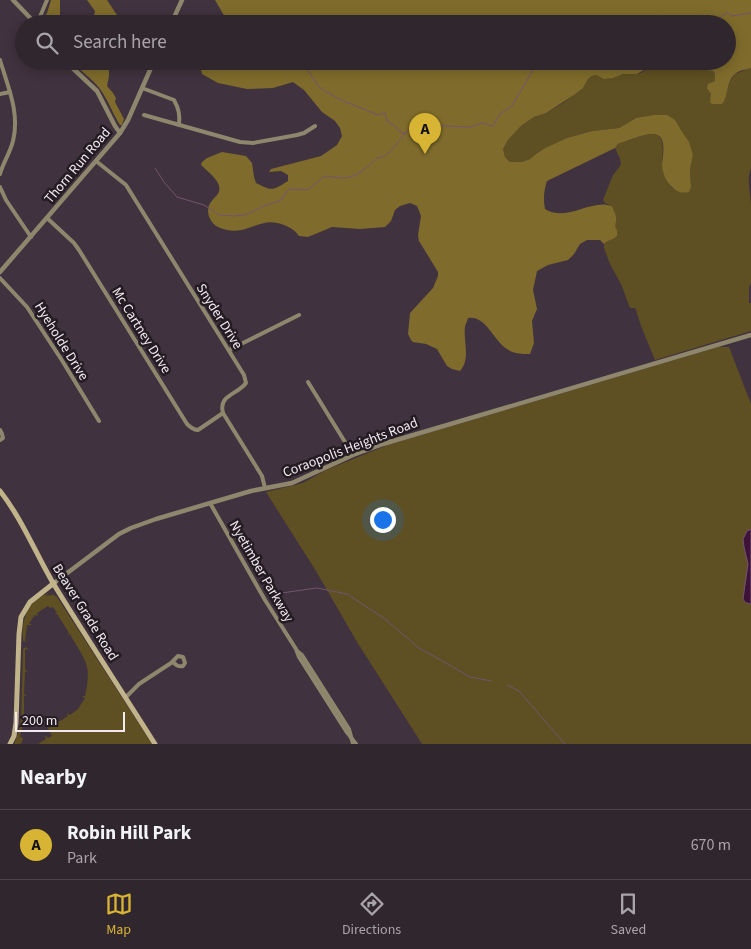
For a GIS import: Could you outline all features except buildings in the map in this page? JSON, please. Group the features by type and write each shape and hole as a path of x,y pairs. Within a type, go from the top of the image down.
{"main road":[{"name":"Beaver Grade Road","path":"0,491 15,511 54,583 155,744"},
{"name":"Coraopolis Heights Road","path":"10,744 14,736 16,722 20,621 30,602 54,583"}],"street":[{"path":"13,0 28,15"},
{"path":"41,15 47,0"},
{"path":"175,15 182,0"},
{"path":"0,60 14,108 15,128 11,147 0,174"},
{"path":"75,70 97,91 120,133"},
{"name":"Thorn Run Road","path":"0,272 120,133 128,120 150,70"},
{"path":"142,88 174,100 180,114 180,125"},
{"path":"0,94 10,92"},
{"path":"144,115 240,142 253,143 304,133 314,126"},
{"name":"Snyder Drive","path":"96,160 126,186 244,375 246,383 242,388 224,400 222,406 223,413"},
{"path":"0,187 6,200 31,237"},
{"name":"Mc Cartney Drive","path":"47,218 79,250 187,424 198,430 223,413"},
{"name":"Hyeholde Drive","path":"0,278 27,307 99,422"},
{"path":"229,350 298,316"},
{"name":"Coraopolis Heights Road","path":"54,583 127,530 156,519 292,482 383,444 751,335"},
{"path":"308,382 353,456"},
{"path":"223,413 261,473 265,488"},
{"path":"0,430 3,438 0,440"},
{"name":"Nyetimber Parkway","path":"210,504 265,600 349,729 354,744"},
{"path":"126,697 139,684 173,662"}],"shaded area":[{"path":"51,0 60,0 60,15 46,15"},
{"path":"87,0 107,0 117,15 94,15 95,11"},
{"path":"215,0 751,0 751,68 738,72 732,77 722,104 712,104 710,102 711,94 707,88 708,84 715,81 715,74 713,71 705,70 736,70 736,15 224,15"},
{"path":"751,68 751,168 749,182 751,206 751,282 749,303 751,303 751,331 655,360 636,310 629,306 604,248 604,244 615,229 615,223 612,206 603,200 613,175 621,164 615,148 618,144 649,134 657,135 662,141 662,164 669,185 675,190 684,193 691,187 690,170 693,155 666,115 636,118 619,128 592,131 567,138 545,148 530,159 522,162 510,162 505,157 503,149 508,140 522,125 563,103 583,88 592,76 596,75 607,78 627,73 637,74 646,70 713,71 715,81 711,83 710,92 714,104 721,104 730,81 735,74"},
{"path":"81,70 109,70 107,86 116,98 115,102 124,119 122,125 120,125 106,98 93,81"},
{"path":"201,70 644,70 637,74 623,74 613,78 604,79 596,75 592,76 583,88 574,95 546,113 534,117 522,125 508,140 503,149 505,157 510,162 522,162 530,159 545,148 567,138 592,131 619,128 636,118 667,115 675,120 689,142 693,155 690,170 691,187 689,192 682,193 668,183 662,166 663,142 657,135 652,134 618,144 615,148 547,181 544,195 545,209 553,213 561,213 596,205 612,206 616,217 617,236 604,244 600,240 587,240 580,244 568,260 548,265 537,271 533,290 537,309 532,321 534,343 530,354 510,351 502,345 480,320 468,318 465,326 466,355 460,371 447,366 437,349 426,344 413,342 408,334 410,313 433,288 438,276 438,272 419,241 421,216 417,206 410,203 400,206 395,210 391,221 385,227 360,229 332,227 308,237 299,236 291,228 276,223 268,222 235,231 217,227 214,224 210,218 208,208 219,189 216,180 201,165 207,158 222,152 246,156 252,163 256,183 272,189 288,181 288,175 281,171 269,172 271,169 321,156 337,145 342,136 340,128 335,121 322,112 304,90 293,82 273,88 247,89 218,83 202,74"},
{"path":"718,347 729,347 751,404 751,744 422,744 357,642 316,571 266,492 303,483 326,470 388,445"},
{"path":"751,529 751,604 743,599 748,564 743,539 747,531"},
{"path":"50,593 45,596 52,594 57,597 152,744 38,744 46,739 45,735 48,738 52,736 47,726 49,728 68,716 67,713 70,715 78,709 85,698 82,696 85,696 88,682 86,663 70,634 67,635 69,633 57,614 54,615 57,613 53,607 50,608 48,606 37,613 38,616 35,615 29,623 32,625 27,625 25,641 28,643 23,641 23,630 22,639 23,624 31,605 42,596"},
{"path":"26,647 28,649 25,650 25,670 28,671 25,672 24,694 27,695 24,696 24,718 27,719 24,719 20,737 23,738 22,742 14,744 21,719 23,649"}],"waterway":[{"path":"724,15 727,12 730,15"},
{"path":"736,15 751,13"},
{"path":"308,70 320,88 339,99 378,115 385,113 387,121 405,134"},
{"path":"155,168 177,197 204,205 219,215 245,215 281,200 289,189 307,190 325,176 347,178 366,169 377,158 389,153 407,132 419,122 444,126 471,127 482,123 493,126 500,114 512,106 533,70"},
{"path":"267,595 317,588 347,594 385,619 419,648 470,677 491,681"},
{"path":"507,685 519,691 565,744"}],"place":[{"name":"Robin Hill Park","path":"425,154"}]}
